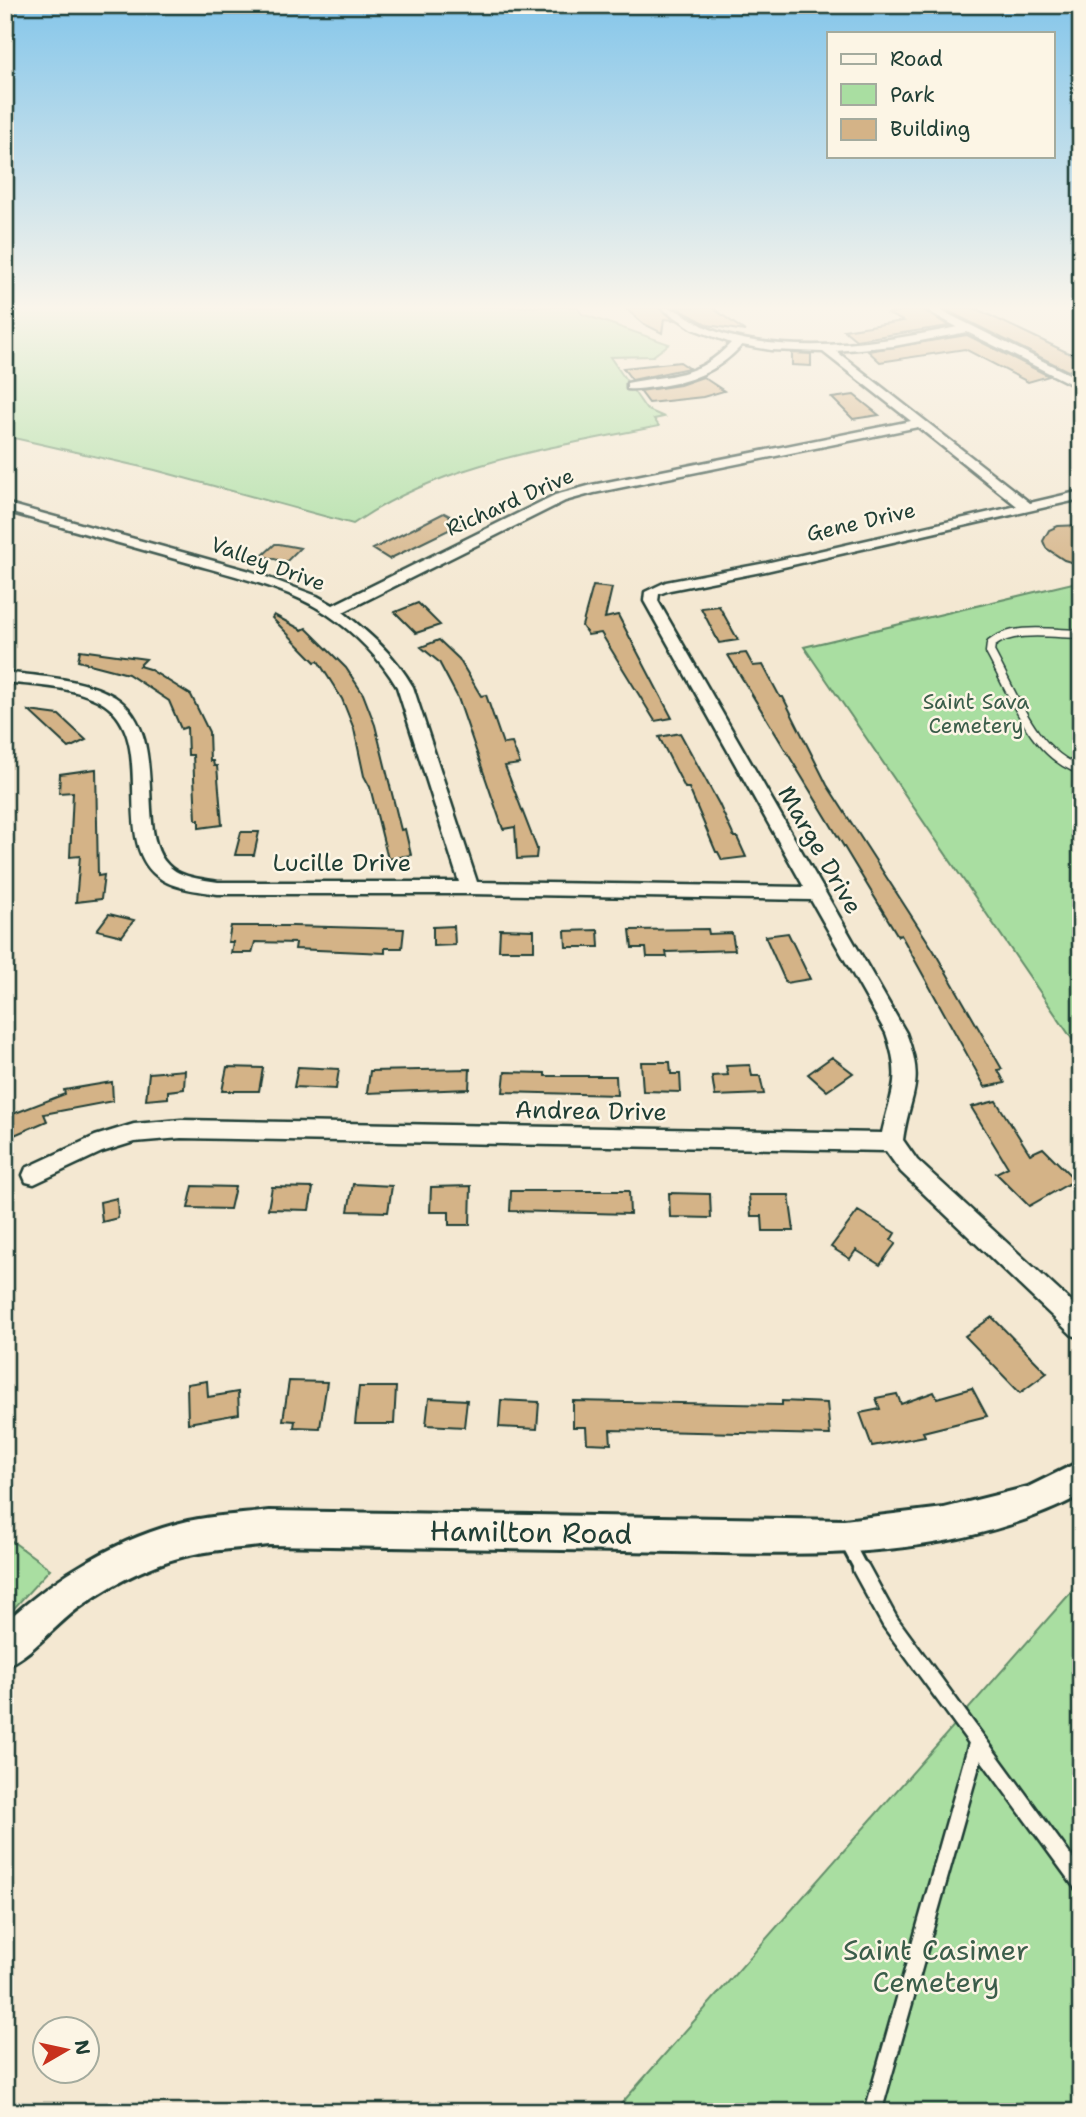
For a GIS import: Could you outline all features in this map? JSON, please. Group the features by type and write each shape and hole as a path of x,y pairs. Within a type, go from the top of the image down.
{"street":[{"path":"899,406 1026,506"},
{"name":"Richard Drive","path":"333,611 561,498 593,489 921,423"},
{"name":"Gene Drive","path":"652,592 666,586 766,567 1081,495"},
{"name":"Valley Drive","path":"5,507 245,574 312,598 333,611 375,646 393,666 405,687 470,888"},
{"name":"Marge Drive","path":"652,592 651,601 896,1033 904,1054 907,1077 894,1122 892,1142"},
{"name":"Lucille Drive","path":"5,677 85,692 110,701 125,713 137,750 149,855 160,870 177,879 218,888 470,888 817,894"},
{"name":"Andrea Drive","path":"34,1175 95,1145 134,1133 181,1129 892,1142"},
{"path":"892,1142 909,1166 1081,1327"},
{"name":"Hamilton Road","path":"5,1648 25,1628 68,1595 146,1552 188,1538 269,1528 844,1537 944,1525 1033,1502 1081,1477"}],"lane":[{"path":"1081,634 1007,636 991,645 990,652 1040,743 1065,765 1081,770"},
{"path":"844,1537 890,1622 977,1744 1081,1882"},
{"path":"876,2112 875,2105 977,1744"}],"green space":[{"path":"5,406 644,406 664,417 654,419 659,426 540,450 461,471 387,503 353,524 155,470 5,436"},
{"name":"Saint Sava Cemetery","path":"1081,581 1081,1052 804,647"},
{"path":"5,1536 50,1569 5,1618"},
{"name":"Saint Casimer Cemetery","path":"1081,1581 1081,2112 614,2112"}],"building":[{"path":"840,406 867,406 879,415 853,419"},
{"path":"444,513 463,523 389,559 373,549"},
{"path":"1081,525 1081,565 1064,560 1046,548 1043,541 1049,530 1058,526"},
{"path":"275,544 300,548 286,562 262,556"},
{"path":"593,586 612,588 605,618 618,615 672,718 655,721 601,633 588,635 582,626"},
{"path":"418,603 440,625 416,633 395,612"},
{"path":"719,606 738,640 719,643 701,608"},
{"path":"274,615 302,630 306,628 346,668 363,694 375,725 401,830 405,829 411,855 388,859 370,787 364,776 354,729 342,699 318,661 315,662 272,618"},
{"path":"439,640 459,659 481,696 486,695 503,744 512,743 520,764 505,766 537,849 536,858 517,859 515,827 503,829 458,698 439,662 421,647"},
{"path":"80,650 146,659 139,666 149,669 191,695 209,732 210,761 217,766 222,825 199,828 199,820 196,820 193,755 188,755 187,727 181,729 169,701 128,674 78,661"},
{"path":"746,653 753,666 763,665 780,697 783,697 827,785 934,951 1002,1069 998,1070 1005,1083 985,1087 901,935 898,936 728,655"},
{"path":"29,711 59,715 86,740 69,748"},
{"path":"680,733 746,857 722,860 716,852 689,788 685,788 659,737"},
{"path":"96,769 98,876 104,875 101,899 76,902 80,856 70,857 73,792 59,793 60,774"},
{"path":"241,832 259,832 254,855 235,855"},
{"path":"109,914 134,920 122,936 97,930"},
{"path":"231,926 404,929 402,948 385,948 385,953 295,949 296,943 255,942 252,953 231,953 233,942 228,942"},
{"path":"454,926 455,945 433,946 433,927"},
{"path":"500,929 534,930 534,950 499,950"},
{"path":"708,929 709,934 732,933 735,950 666,952 667,957 647,957 646,948 632,948 630,930"},
{"path":"598,930 599,947 566,947 565,931"},
{"path":"788,933 810,979 786,983 765,936"},
{"path":"832,1057 853,1073 827,1091 808,1074"},
{"path":"641,1062 670,1062 671,1074 680,1074 681,1092 643,1091"},
{"path":"750,1065 752,1076 760,1076 764,1094 715,1096 712,1076 728,1075 726,1066"},
{"path":"227,1067 263,1068 259,1091 222,1091"},
{"path":"298,1067 339,1069 336,1089 294,1087"},
{"path":"470,1069 469,1089 367,1093 370,1071"},
{"path":"185,1070 184,1089 168,1091 168,1098 146,1100 149,1073"},
{"path":"505,1072 545,1073 545,1076 616,1076 617,1095 503,1092"},
{"path":"112,1082 113,1101 44,1114 47,1121 5,1139 5,1117 65,1094 64,1090"},
{"path":"996,1101 1030,1154 1043,1148 1075,1180 1029,1206 996,1173 1008,1167 971,1107"},
{"path":"353,1184 392,1186 388,1212 348,1211"},
{"path":"193,1186 235,1187 230,1209 188,1208"},
{"path":"471,1186 470,1225 449,1225 449,1212 430,1212 431,1187"},
{"path":"272,1187 313,1188 309,1210 268,1209"},
{"path":"511,1191 629,1191 630,1214 510,1211"},
{"path":"669,1193 710,1194 711,1218 670,1217"},
{"path":"749,1195 789,1195 794,1231 763,1231 762,1216 751,1216"},
{"path":"117,1198 118,1218 102,1222 100,1202"},
{"path":"858,1211 895,1233 891,1240 896,1243 880,1265 856,1250 850,1259 831,1247"},
{"path":"992,1317 1047,1373 1020,1393 965,1336"},
{"path":"207,1381 208,1397 238,1392 239,1414 188,1423 187,1384"},
{"path":"289,1381 327,1382 320,1428 294,1427 295,1421 283,1420"},
{"path":"359,1387 396,1387 394,1424 355,1424"},
{"path":"972,1388 987,1416 923,1432 925,1436 872,1446 860,1413 880,1409 876,1398 897,1394 901,1404 934,1392 937,1398"},
{"path":"429,1398 467,1400 464,1427 426,1425"},
{"path":"501,1400 539,1402 537,1429 499,1427"},
{"path":"573,1401 782,1405 782,1401 827,1403 830,1435 610,1430 611,1444 587,1443 586,1427 573,1427"}]}
